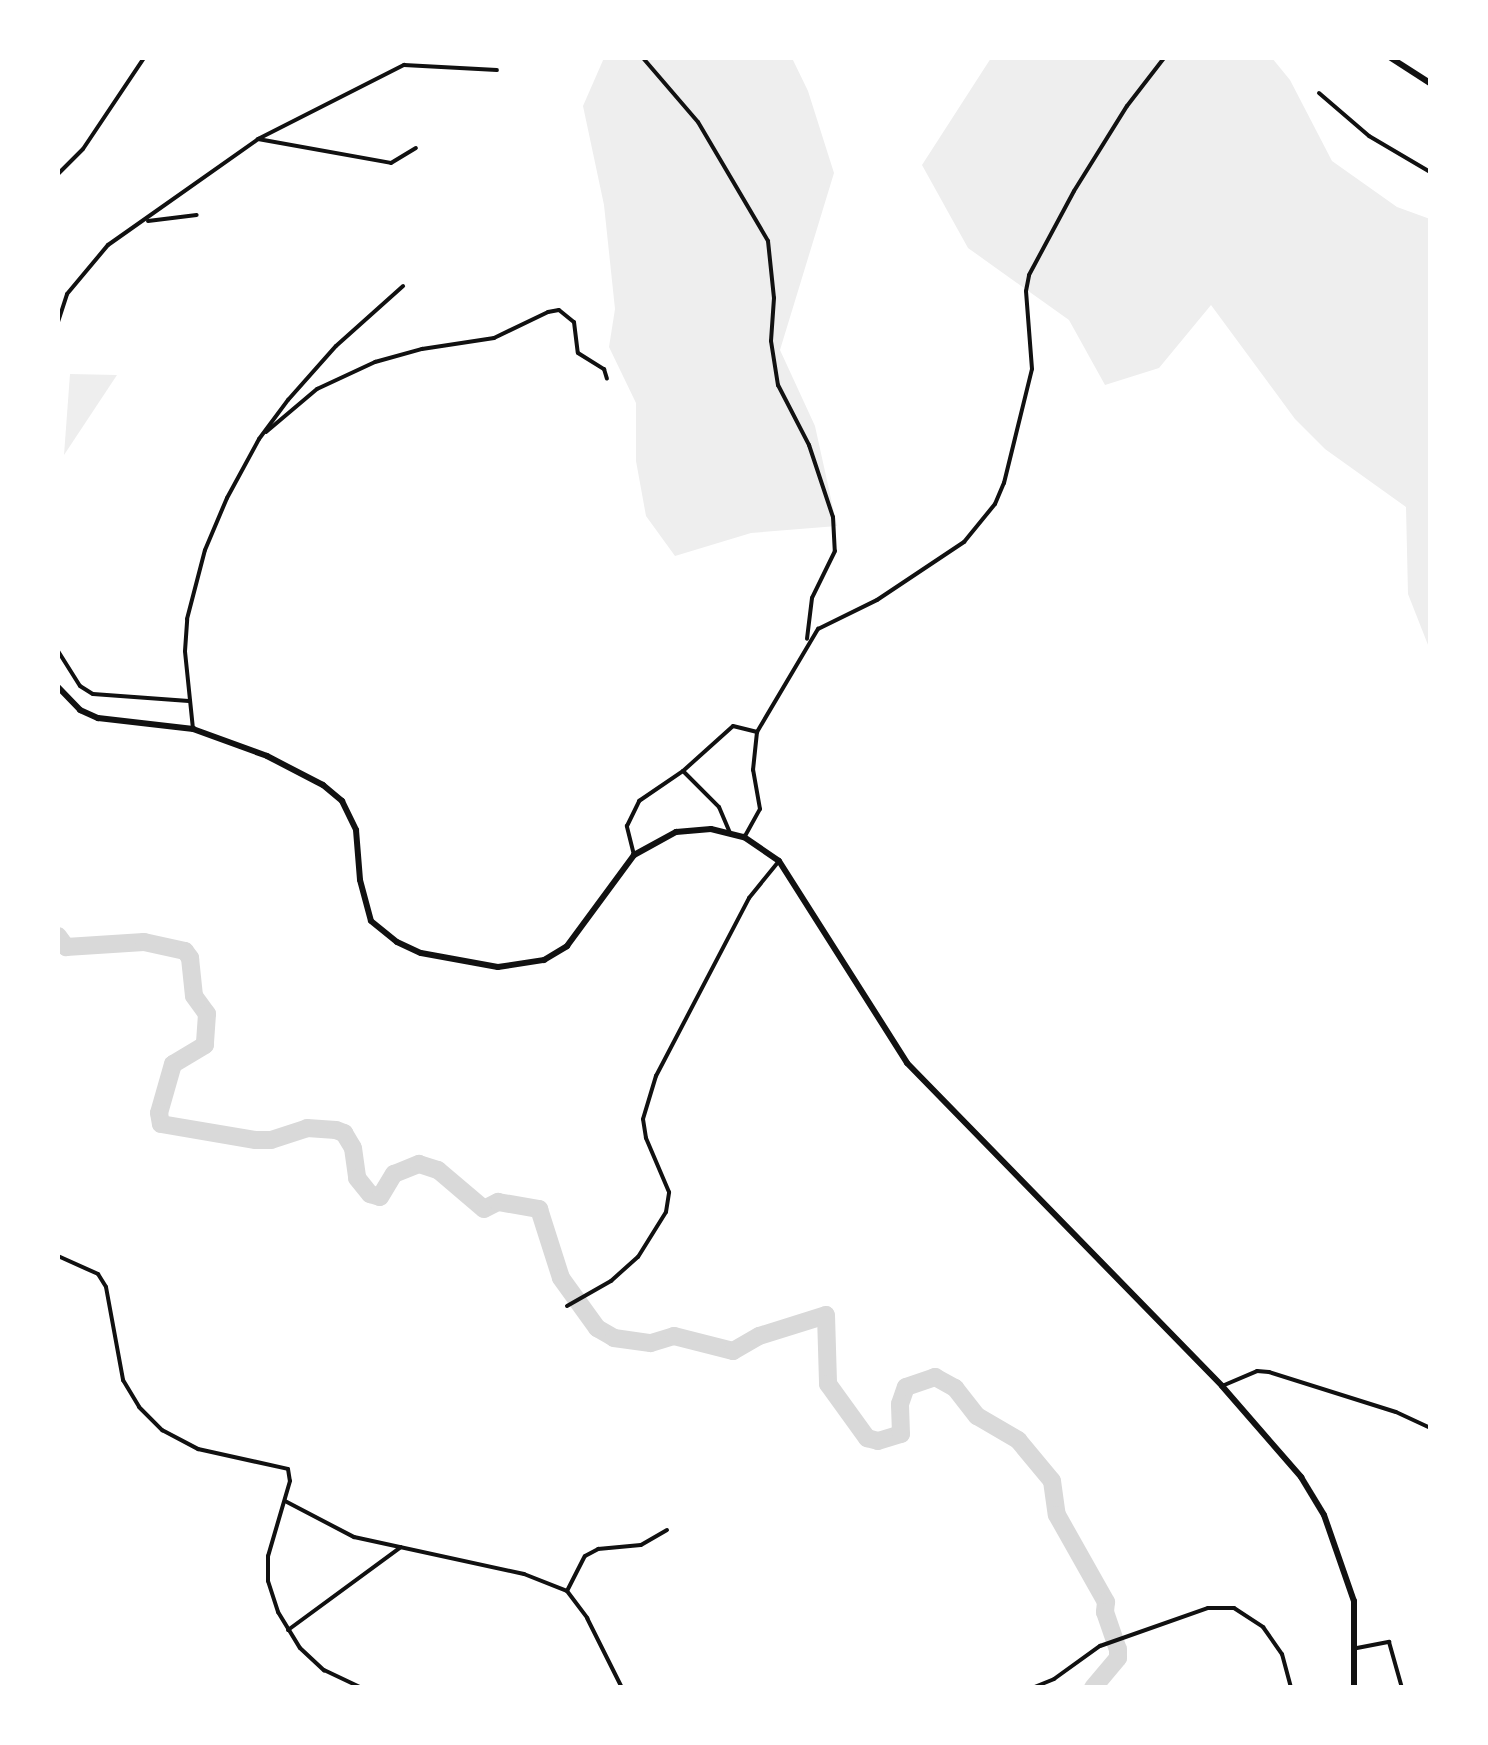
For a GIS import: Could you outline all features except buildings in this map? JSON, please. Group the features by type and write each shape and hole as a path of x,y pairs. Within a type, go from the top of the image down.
{"main road":[{"path":"1391,58 1430,83"},
{"path":"58,688 80,710 98,718 192,729 306,775 342,802 356,830 360,880 371,921 397,942 422,953 498,967 544,960 567,946 634,855 676,832 711,829 744,837 779,861 907,1063 1222,1386 1301,1477 1324,1515 1354,1601 1354,1688"}],"street":[{"path":"58,174 83,149 144,58"},
{"path":"643,58 698,122 768,241 774,298 771,341 778,385 789,414 809,445 833,518 835,551 812,598 807,644"},
{"path":"744,837 760,810 753,770 757,732 807,644 830,620 877,600 964,542 995,504 1008,472 1032,369 1026,291 1029,275 1127,106 1164,58"},
{"path":"58,322 67,294 89,264 258,139 404,65 498,70"},
{"path":"1318,93 1369,136 1430,172"},
{"path":"258,139 391,163 416,148"},
{"path":"144,222 197,215"},
{"path":"192,729 185,651 195,583 227,498 258,439 336,346 403,286"},
{"path":"258,439 317,389 338,378 422,348 494,338 558,310 574,322 578,353 604,369 607,379"},
{"path":"58,397 58,434"},
{"path":"58,650 80,686 93,694 189,701"},
{"path":"634,855 628,842 630,813 639,801 683,770 732,726 757,732"},
{"path":"683,770 720,807 730,834"},
{"path":"566,1306 611,1281 638,1257 666,1212 670,1192 646,1138 644,1119 656,1076 749,898 779,861"},
{"path":"58,1256 98,1274 106,1288 123,1380 151,1420 171,1437 198,1449 288,1469 290,1481 268,1556 268,1580 288,1630 324,1670 362,1688"},
{"path":"1222,1386 1257,1371 1268,1372 1396,1412 1430,1428"},
{"path":"284,1501 337,1531 524,1574 567,1591 587,1618 622,1688"},
{"path":"567,1591 584,1556 598,1550 642,1546 667,1530"},
{"path":"288,1630 402,1546"},
{"path":"1032,1688 1118,1638 1208,1608 1234,1608 1263,1627 1282,1654 1291,1688"},
{"path":"1356,1648 1389,1642 1402,1688"}],"shaded area":[{"path":"604,58 792,58 808,91 834,173 780,350 815,426 837,526 751,533 675,556 646,516 636,461 636,403 609,347 615,309 604,205 583,106"},
{"path":"991,58 1272,58 1290,80 1332,161 1397,207 1430,219 1430,650 1408,594 1406,507 1325,449 1295,419 1211,305 1159,368 1105,385 1069,320 968,248 922,165"},
{"path":"70,374 117,375 64,455"}],"waterway":[{"path":"58,936 66,947 144,942 185,951 190,958 194,996 207,1014 205,1045 173,1064 159,1113 161,1124 256,1140 271,1140 307,1128 336,1130 344,1133 353,1148 357,1178 370,1194 380,1197 394,1174 419,1164 438,1170 484,1209 498,1202 539,1209 561,1278 597,1328 614,1338 651,1343 674,1336 733,1351 759,1336 826,1315 828,1384 867,1438 878,1441 901,1434 900,1404 906,1387 935,1377 955,1388 977,1416 1018,1440 1052,1481 1057,1515 1106,1602 1105,1612 1118,1649 1118,1658 1093,1688"}]}
